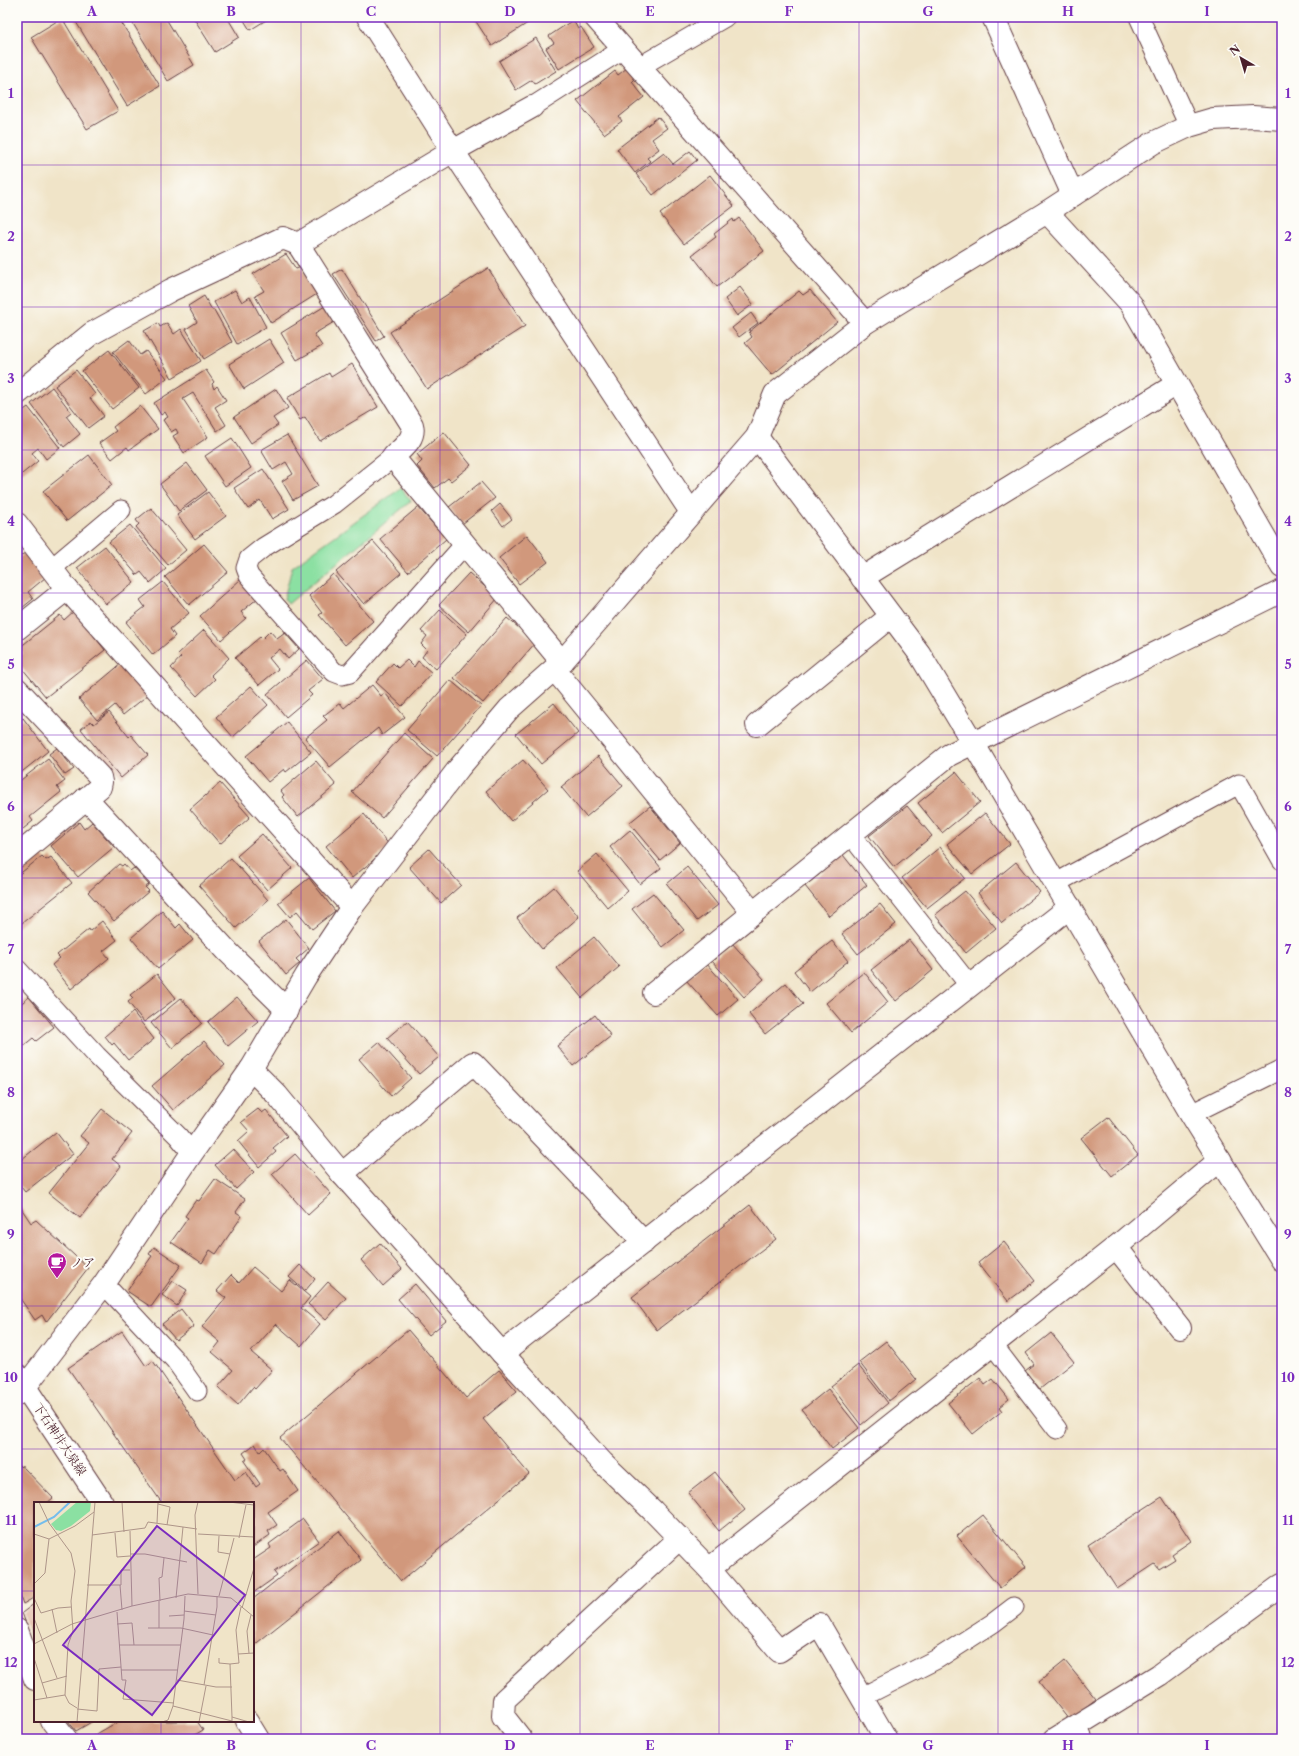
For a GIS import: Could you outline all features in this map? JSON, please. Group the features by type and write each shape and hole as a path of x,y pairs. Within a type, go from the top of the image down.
{"street":[{"path":"368,17 453,151 691,512"},
{"path":"595,17 865,323"},
{"path":"993,17 1073,195"},
{"path":"298,244 453,151 532,108"},
{"path":"20,1385 104,1284 192,1153 251,1069 306,976 352,907 459,768 509,709 559,666 757,437 775,394 865,323 1047,212 1153,143 1189,126 1213,119 1253,117 1282,119"},
{"path":"1047,212 1131,304 1282,567"},
{"path":"17,394 91,334 171,290 283,238 298,244 412,425 414,432 411,438 393,457 465,544 753,913"},
{"path":"862,578 1177,384"},
{"path":"757,437 919,653 1191,1114 1282,1258"},
{"path":"17,524 67,589 352,907"},
{"path":"17,630 67,589"},
{"path":"654,993 949,755 1282,591"},
{"path":"757,725 891,616"},
{"path":"17,689 100,777 101,782 100,787 17,856"},
{"path":"86,798 228,952 287,1010"},
{"path":"502,1353 1070,907"},
{"path":"342,1174 473,1063 644,1242"},
{"path":"251,1069 277,1095 342,1174 502,1353 603,1463 653,1511 709,1569 779,1651 819,1624 886,1739"},
{"path":"709,1569 1116,1247 1220,1160"},
{"path":"1116,1247 1180,1328"},
{"name":"下石神井大泉線","path":"20,1385 101,1502"},
{"path":"521,1739 503,1716 504,1700 680,1538"},
{"path":"1055,1739 1080,1733 1282,1585"},
{"path":"17,1630 34,1676"},
{"path":"53,1722 66,1739"},
{"path":"248,1722 258,1739"}],"lane":[{"path":"640,67 725,17"},
{"path":"1139,17 1189,126"},
{"path":"532,108 623,49"},
{"path":"393,457 334,504 264,547 249,559 246,568 249,576 334,672 342,675 350,673 465,544"},
{"path":"51,569 121,510"},
{"path":"1056,883 1239,784 1282,860"},
{"path":"850,834 970,986"},
{"path":"17,969 97,1056 178,1136 192,1153"},
{"path":"1191,1114 1282,1069"},
{"path":"104,1284 175,1360 197,1391"},
{"path":"993,1345 1057,1429"},
{"path":"862,1697 937,1659 993,1623 1014,1607"}],"green space":[{"path":"401,488 411,501 288,604 284,599 292,567"}],"building":[{"path":"73,17 118,17 160,86 127,106"},
{"path":"129,17 165,17 194,65 168,81"},
{"path":"193,17 227,17 239,37 215,52"},
{"path":"242,17 271,17 250,30"},
{"path":"473,17 537,17 492,46"},
{"path":"62,18 118,111 87,129 31,37"},
{"path":"573,20 578,29 581,27 594,47 559,69 546,48 554,43 549,36"},
{"path":"536,38 556,71 535,84 532,80 516,90 499,61"},
{"path":"627,68 635,79 632,82 644,97 619,117 622,121 604,134 577,101 615,71 618,75"},
{"path":"658,117 667,128 652,139 659,149 647,158 650,161 635,173 617,149"},
{"path":"690,151 697,160 653,195 636,174 664,153 673,164"},
{"path":"710,175 734,206 684,244 660,214"},
{"path":"739,218 764,251 717,287 692,255 716,237 714,234 733,219 734,222"},
{"path":"286,254 296,269 301,267 317,294 271,323 255,296 264,291 253,274"},
{"path":"488,268 525,326 427,389 390,332"},
{"path":"342,269 384,336 376,341 333,274"},
{"path":"740,287 753,304 737,316 725,299"},
{"path":"235,290 242,302 250,297 266,327 237,344 214,302"},
{"path":"810,290 837,322 772,375 745,343 752,337 749,332 799,291 803,295"},
{"path":"204,296 212,310 214,310 232,342 204,359 186,329 197,322 188,306"},
{"path":"325,306 334,322 314,334 322,346 297,360 281,333"},
{"path":"751,313 758,323 739,337 732,328"},
{"path":"158,323 160,327 167,323 174,334 181,329 201,361 172,378 144,331"},
{"path":"269,339 284,363 244,389 229,364"},
{"path":"129,340 140,355 146,351 167,378 146,394 113,352"},
{"path":"109,350 139,388 112,409 82,371"},
{"path":"352,364 378,407 320,441 305,417 300,420 287,398 329,373 331,377"},
{"path":"76,370 95,394 90,398 104,416 88,428 55,386"},
{"path":"206,370 214,382 212,384 214,389 217,386 226,400 215,407 226,425 217,431 193,393 183,399 208,437 184,453 173,436 178,433 176,429 171,432 163,420 168,417 165,412 161,415 154,403"},
{"path":"52,387 71,412 66,416 80,434 64,447 31,404"},
{"path":"276,389 288,408 273,418 278,425 251,443 234,417"},
{"path":"140,406 158,429 129,450 127,447 112,459 99,443 116,431 113,427"},
{"path":"28,407 60,448 46,459 38,448 32,453 38,461 17,478 17,415"},
{"path":"444,432 471,465 451,481 448,478 435,488 417,466 422,461 417,454"},
{"path":"287,435 318,486 293,500 282,481 293,474 286,462 273,470 261,450"},
{"path":"232,438 251,468 225,486 205,456"},
{"path":"89,455 112,485 67,521 43,491"},
{"path":"187,463 207,490 179,511 160,484"},
{"path":"263,469 289,509 272,519 260,500 248,509 234,488"},
{"path":"481,482 495,498 462,524 449,507"},
{"path":"208,492 226,516 195,539 177,515"},
{"path":"500,504 512,519 503,526 492,511"},
{"path":"418,507 446,539 408,572 380,539"},
{"path":"151,508 186,550 168,565 136,527 139,524 136,520"},
{"path":"130,525 166,569 150,583 141,572 137,575 109,542"},
{"path":"527,535 548,562 519,584 499,558"},
{"path":"373,541 401,573 364,604 336,572"},
{"path":"204,544 228,572 189,605 165,577"},
{"path":"105,546 134,582 106,604 77,568"},
{"path":"26,552 46,577 28,592 33,599 17,612 17,559"},
{"path":"469,573 498,598 469,632 439,605"},
{"path":"333,574 373,621 345,645 319,615 322,613 309,596"},
{"path":"241,579 258,598 241,612 246,618 221,640 200,616"},
{"path":"163,582 189,613 170,629 175,636 153,655 126,622 145,607 140,600"},
{"path":"440,610 467,634 436,669 422,657 427,650 421,644 427,636 421,631"},
{"path":"74,611 105,650 46,697 17,662 17,658 23,653 19,648 60,615 64,620"},
{"path":"507,618 536,642 483,703 454,678"},
{"path":"204,630 229,658 211,675 215,679 197,696 171,668 181,657 178,654"},
{"path":"270,631 277,639 285,633 299,649 288,659 280,649 269,658 278,669 259,685 235,658 260,637 262,639"},
{"path":"307,660 323,679 308,691 312,695 286,717 267,694"},
{"path":"407,660 414,667 418,661 432,673 402,706 376,682 393,663 398,668"},
{"path":"122,663 149,694 123,715 115,705 97,720 79,699"},
{"path":"450,680 481,706 437,756 407,730"},
{"path":"372,685 381,696 385,693 405,717 382,735 378,728 330,767 305,738 327,720 323,716 340,703 344,708"},
{"path":"251,686 268,705 233,737 216,717"},
{"path":"554,703 578,733 541,764 516,734"},
{"path":"109,712 129,737 131,735 148,755 121,778 81,729 91,721 94,724"},
{"path":"23,718 48,751 18,775 17,723"},
{"path":"287,722 311,752 286,772 284,769 268,782 246,756"},
{"path":"404,733 433,759 382,818 352,792"},
{"path":"57,748 74,769 65,775 49,754"},
{"path":"598,756 623,786 586,817 561,787"},
{"path":"48,759 65,781 57,787 61,792 30,817 33,821 18,833 17,783"},
{"path":"523,760 548,789 511,821 486,791"},
{"path":"316,761 336,785 298,817 282,797 284,795 281,791"},
{"path":"956,772 980,802 942,833 918,803"},
{"path":"220,783 250,817 220,844 190,809"},
{"path":"650,806 680,843 660,860 629,823"},
{"path":"907,806 932,836 894,867 869,836"},
{"path":"985,813 1010,844 972,874 947,844"},
{"path":"364,814 390,846 352,878 326,846"},
{"path":"79,822 84,829 92,822 114,847 78,877 51,846"},
{"path":"630,830 661,868 640,884 610,847"},
{"path":"262,834 292,868 267,890 237,856"},
{"path":"940,847 965,878 927,908 902,878"},
{"path":"429,849 461,885 441,903 409,867"},
{"path":"597,854 628,891 608,908 577,871"},
{"path":"843,855 867,885 829,916 805,886"},
{"path":"42,856 46,860 51,857 72,883 17,927 17,876"},
{"path":"231,858 268,900 236,928 199,886"},
{"path":"1016,862 1040,892 1002,923 978,893"},
{"path":"119,864 122,866 124,864 130,871 134,868 149,885 145,887 149,891 114,921 88,892"},
{"path":"687,867 718,905 697,921 667,884"},
{"path":"309,878 335,911 312,929 297,911 290,917 278,903"},
{"path":"554,887 579,917 542,949 517,918"},
{"path":"965,891 996,928 966,953 935,915"},
{"path":"653,893 684,930 663,947 632,909"},
{"path":"880,904 896,924 858,954 842,934"},
{"path":"162,911 176,928 180,924 193,940 158,969 131,938"},
{"path":"286,919 309,948 296,959 300,963 286,975 259,941"},
{"path":"102,921 117,940 103,951 109,958 71,989 52,965 60,958 57,955 89,929 90,931"},
{"path":"594,937 619,967 582,998 557,968"},
{"path":"909,940 933,970 896,1001 871,970"},
{"path":"832,941 848,961 810,992 794,971"},
{"path":"732,943 764,979 744,997 712,961"},
{"path":"705,962 738,999 718,1016 686,980"},
{"path":"864,972 888,1002 851,1033 826,1003"},
{"path":"157,974 176,998 144,1022 128,1002 133,998 130,995"},
{"path":"786,983 803,1004 765,1034 749,1014"},
{"path":"29,997 54,1027 36,1041 33,1038 18,1050 17,1007"},
{"path":"237,997 258,1021 228,1046 208,1022"},
{"path":"181,998 202,1023 172,1048 151,1023"},
{"path":"133,1012 154,1039 128,1060 114,1043 112,1045 105,1036"},
{"path":"595,1015 611,1036 573,1066 557,1046"},
{"path":"407,1021 439,1057 419,1074 387,1038"},
{"path":"204,1041 225,1065 173,1110 152,1086"},
{"path":"379,1042 411,1078 391,1096 359,1059"},
{"path":"102,1109 132,1133 112,1159 121,1166 80,1218 49,1193 89,1143 80,1136"},
{"path":"258,1109 262,1113 266,1110 287,1136 273,1148 276,1152 259,1167 238,1141 249,1131 241,1122"},
{"path":"1108,1117 1138,1155 1112,1176 1081,1138"},
{"path":"56,1132 73,1154 25,1192 17,1182 17,1163"},
{"path":"233,1149 254,1172 236,1189 215,1165"},
{"path":"295,1154 331,1194 308,1215 272,1174"},
{"path":"215,1179 245,1199 236,1212 242,1216 216,1254 210,1250 202,1263 171,1242 188,1218 185,1216 196,1200 199,1201"},
{"path":"17,1202 31,1223 36,1220 88,1268 46,1322 42,1315 35,1320 17,1294"},
{"path":"750,1205 776,1239 657,1330 632,1297"},
{"path":"1004,1242 1035,1281 1008,1301 978,1263"},
{"path":"380,1243 402,1269 383,1286 361,1260"},
{"path":"154,1247 181,1265 151,1307 127,1291 152,1256 149,1254"},
{"path":"300,1265 315,1279 305,1291 289,1277"},
{"path":"253,1267 281,1291 290,1280 310,1297 301,1308 320,1324 301,1346 276,1324 251,1352 272,1370 255,1389 253,1387 238,1405 218,1387 233,1370 212,1352 220,1342 202,1327 226,1298 217,1291 231,1275 239,1283"},
{"path":"173,1281 187,1290 177,1306 162,1295"},
{"path":"328,1282 346,1298 326,1320 308,1304"},
{"path":"415,1284 446,1321 429,1335 398,1299"},
{"path":"181,1309 194,1326 176,1340 162,1324"},
{"path":"408,1330 466,1398 499,1370 517,1391 483,1419 529,1474 401,1581 280,1438"},
{"path":"122,1331 146,1366 153,1361 235,1480 246,1472 256,1487 260,1484 244,1461 247,1459 243,1453 255,1444 260,1452 264,1448 280,1471 283,1469 298,1491 268,1512 277,1525 268,1531 270,1535 254,1546 254,1502 161,1502 68,1368"},
{"path":"1051,1333 1074,1362 1040,1389 1025,1371 1034,1364 1026,1353"},
{"path":"886,1341 916,1379 889,1401 859,1362"},
{"path":"858,1365 888,1403 861,1425 831,1386"},
{"path":"980,1378 985,1385 993,1379 1009,1399 999,1407 1002,1411 973,1434 948,1403"},
{"path":"828,1389 859,1428 832,1449 802,1410"},
{"path":"17,1466 23,1467 53,1498 48,1502 34,1502 34,1598 23,1604 17,1588"},
{"path":"715,1472 745,1510 719,1531 688,1493"},
{"path":"1162,1497 1191,1541 1172,1554 1175,1559 1159,1569 1155,1564 1117,1589 1088,1545"},
{"path":"983,1515 1026,1567 1000,1588 957,1536"},
{"path":"303,1519 319,1541 274,1572 277,1576 254,1592 254,1559 271,1548 269,1544"},
{"path":"339,1531 361,1560 254,1645 254,1598"},
{"path":"34,1604 34,1644 22,1613"},
{"path":"1065,1661 1096,1699 1069,1720 1039,1682"},
{"path":"69,1722 91,1722 76,1731"},
{"path":"117,1722 198,1722 203,1730 188,1739 88,1739"}],"place":[{"name":"ノア","path":"57,1279"}]}
